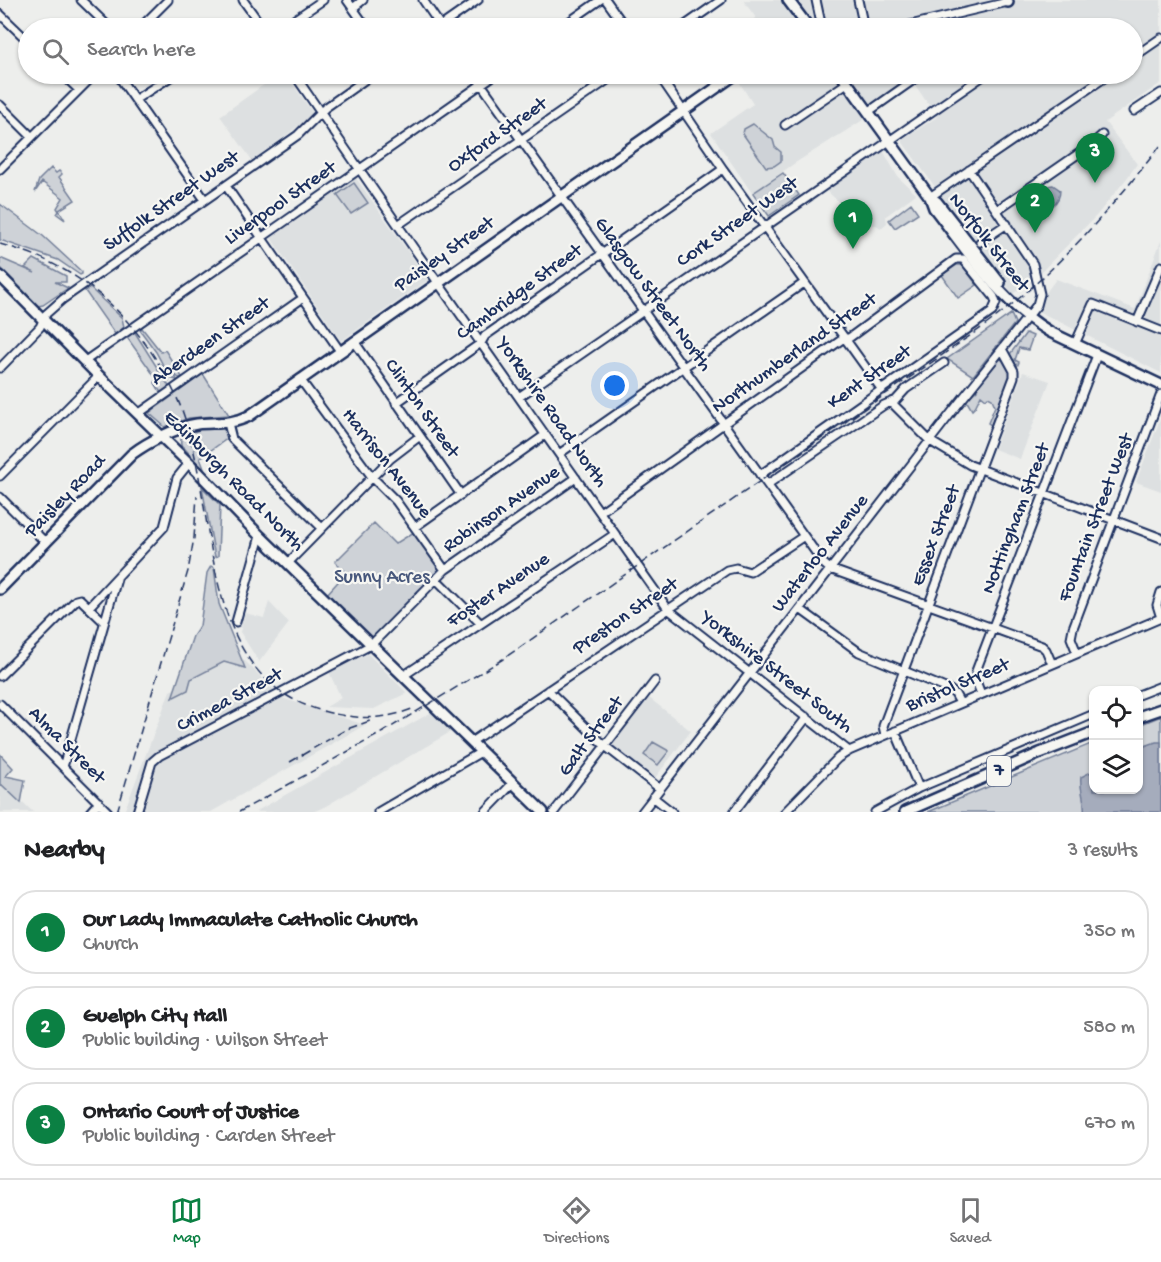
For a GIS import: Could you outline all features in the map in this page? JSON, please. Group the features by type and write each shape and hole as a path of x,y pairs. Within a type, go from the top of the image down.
{"main road":[{"path":"788,0 802,18"},
{"name":"Paisley Street","path":"163,437 192,425 228,423 248,416 722,84"},
{"name":"Norfolk Street","path":"848,84 930,197 937,202 1019,310 1050,332 1161,385"},
{"name":"Edinburgh Road North","path":"0,276 260,536 543,812"},
{"name":"Paisley Road","path":"0,589 132,454 163,437"},
{"path":"1143,715 1161,709"},
{"name":"7","path":"905,812 1030,757 1089,734"}],"street":[{"path":"81,0 100,18"},
{"path":"150,18 167,0"},
{"path":"243,0 256,18"},
{"path":"297,18 323,0"},
{"path":"347,0 360,18"},
{"path":"352,8 363,0"},
{"path":"423,0 434,18"},
{"path":"454,18 478,0"},
{"path":"574,18 600,0"},
{"path":"606,0 619,18"},
{"path":"695,18 721,0"},
{"path":"816,0 820,18"},
{"path":"858,0 862,18"},
{"path":"938,18 1007,1"},
{"path":"0,14 18,31"},
{"path":"1143,50 1161,38"},
{"path":"73,84 79,90"},
{"path":"0,170 85,84"},
{"path":"125,84 205,200"},
{"path":"136,99 159,84"},
{"name":"Yorkshire Road North","path":"301,84 637,566"},
{"name":"Suffolk Street West","path":"0,368 39,328 46,314 63,299 298,135 321,113 360,84"},
{"name":"Glasgow Street North","path":"482,84 760,475 824,564 830,569"},
{"name":"Liverpool Street","path":"85,362 482,84"},
{"name":"Oxford Street","path":"398,225 602,84"},
{"path":"665,84 723,169 882,390"},
{"path":"785,125 846,84"},
{"path":"868,112 908,84"},
{"name":"Cork Street West","path":"519,397 888,139 971,84"},
{"path":"930,197 1095,84"},
{"path":"1134,111 1161,93"},
{"path":"0,105 33,137"},
{"path":"997,210 1091,146 1102,135"},
{"name":"Cambridge Street","path":"396,403 481,343 485,336 723,169"},
{"name":"Waterloo Avenue","path":"642,812 1040,299 1034,264 969,170"},
{"path":"226,186 340,351"},
{"path":"980,242 1008,227"},
{"name":"Northumberland Street","path":"600,512 844,338 849,338 956,259 963,259 990,291 996,301 996,306"},
{"path":"1137,322 1161,266"},
{"path":"559,454 804,283"},
{"name":"Aberdeen Street","path":"138,414 303,298"},
{"path":"1075,344 1093,304 1161,331"},
{"name":"Kent Street","path":"760,475 993,312 996,306"},
{"name":"Clinton Street","path":"354,341 461,495"},
{"name":"Essex Street","path":"885,735 883,726 1014,377 1014,371 1002,349"},
{"name":"Nottingham Street","path":"981,694 976,684 976,675 1096,355"},
{"name":"Kent Street","path":"768,484 896,400 906,389 944,363"},
{"path":"0,476 99,376"},
{"name":"Harrison Avenue","path":"300,379 372,477 396,501 445,570"},
{"name":"Fountain Street West","path":"1077,653 1071,638 1072,632 1161,394"},
{"path":"891,402 930,441 980,470 1161,538"},
{"path":"228,423 232,439 322,528"},
{"path":"415,527 545,435"},
{"path":"288,562 391,458 420,436"},
{"path":"89,607 164,527 177,478 189,463"},
{"name":"Robinson Avenue","path":"371,645 445,570 576,478"},
{"path":"0,497 46,543"},
{"name":"Foster Avenue","path":"403,676 615,534"},
{"path":"236,622 260,536"},
{"name":"Preston Street","path":"471,742 727,570 736,568 747,572 754,571 804,536"},
{"name":"Yorkshire Street South","path":"637,566 669,609 849,751"},
{"path":"830,569 1042,646 1052,664"},
{"path":"63,767 117,579"},
{"path":"437,580 480,623"},
{"path":"1161,592 1157,605 1161,618"},
{"path":"0,676 74,601 80,600 104,622"},
{"path":"800,609 859,652 950,690 960,703"},
{"name":"Bristol Street","path":"785,812 838,758 849,751 1161,618"},
{"name":"Crimea Street","path":"137,812 152,762 159,756 371,645"},
{"name":"Galt Street","path":"554,812 655,681"},
{"path":"1143,693 1161,686"},
{"path":"548,690 605,746 659,788"},
{"name":"Alma Street","path":"0,704 108,812"},
{"path":"875,812 920,788 1089,716"},
{"path":"734,812 807,717"},
{"path":"895,731 920,788"},
{"path":"378,812 481,752"},
{"path":"485,812 513,783"},
{"path":"653,797 672,812"},
{"path":"90,812 99,802"}],"shaded area":[{"path":"743,0 1161,0 1161,83 1105,122 1137,164 1097,215 1041,272 1013,294 901,140 937,117 914,84 1143,84 1143,18 756,18"},
{"path":"265,84 293,84 312,112 288,134 252,160 220,116"},
{"path":"740,84 904,84 875,103 863,120 752,193 711,133 753,104"},
{"path":"882,149 898,177 916,194 886,216 887,223 881,228 876,225 858,225 854,219 851,221 843,210 845,208 825,189"},
{"path":"356,178 428,280 341,341 271,238"},
{"path":"1161,241 1161,373 1034,309 1056,279 1135,309"},
{"path":"1023,372 1050,381 1020,459 994,449"},
{"path":"1161,417 1161,491 1136,482"},
{"path":"269,602 289,623 259,662 240,632 245,613 264,618"},
{"path":"368,654 407,693 374,709 326,707 341,698 329,672"},
{"path":"239,655 282,698 365,725 211,812 124,812 170,691"},
{"path":"648,697 691,731 655,778 612,745"},
{"path":"432,712 452,731 326,806 313,812 255,812"},
{"path":"0,753 13,768 1,781 33,812 0,812"}],"green space":[{"path":"753,124 773,140 775,147 781,152 781,161 774,166 766,167 743,134 744,129"},
{"path":"51,168 56,173 59,171 62,174 59,177 75,200 59,210 65,220 57,214 59,211 57,208 63,198 42,182 35,192 39,180"},
{"path":"783,173 799,195 769,216 753,193"},
{"path":"354,183 368,203 351,214 337,195"},
{"path":"911,203 918,213 895,228 889,220"},
{"path":"0,204 43,236 82,274 80,275 58,260 0,240"},
{"path":"0,258 35,273 25,268 34,259 66,276 66,282 55,282 68,288 38,306 0,267"},
{"path":"957,265 962,265 977,285 958,298 942,275"},
{"path":"90,288 122,318 124,327 115,334 85,291"},
{"path":"1011,314 1015,323 973,376 947,359"},
{"path":"142,328 161,352 165,350 182,377 175,375 177,380 170,378 156,352 140,330"},
{"path":"134,331 170,388 161,393 155,383 156,378 126,336"},
{"path":"1026,333 1033,336 1028,350 1019,348 1015,360 1019,362 1017,367 1010,354"},
{"path":"999,359 1003,360 1011,374 991,425 988,423 995,406 992,399 988,397 986,399 981,395 972,410 966,400 977,390 975,389"},
{"path":"203,374 229,415 189,418 165,427 149,413"},
{"path":"202,428 223,428 228,438 200,458 206,474 181,445 184,434"},
{"path":"202,487 220,505 218,556 215,557"},
{"name":"Sunny Acres","path":"374,523 395,544 414,532 440,570 373,639 327,594 346,573 335,562"},
{"path":"211,566 214,568 219,604 245,668 224,662 191,679 188,690 172,698 193,636 200,626 207,573"},
{"path":"1161,716 1161,812 928,812 1089,745 1089,794 1143,794 1143,723"},
{"path":"653,742 669,751 658,765 644,755"},
{"path":"0,754 13,768 6,776 25,780 21,803 2,785 0,786"}],"water":[{"path":"1053,185 1060,190 1056,202 1044,209 1035,208 1031,202 1036,192"},
{"path":"1161,742 1161,812 1084,812 1081,777 1089,773 1089,794 1143,794 1143,747"}],"railway":[{"path":"239,812 383,732 503,659 987,324 1036,284 1080,240 1161,145"},
{"path":"0,244 45,260 90,287 108,302 140,336 165,375 176,396 190,437 217,578 230,622 250,661 280,691 323,711 368,718 390,716 412,709"},
{"path":"117,812 188,571 194,538 197,496"},
{"path":"290,762 347,729 370,721"}],"place":[{"name":"Ontario Court of Justice","path":"1095,183"},
{"name":"Guelph City Hall","path":"1035,233"},
{"name":"Our Lady Immaculate Catholic Church","path":"853,249"}]}
